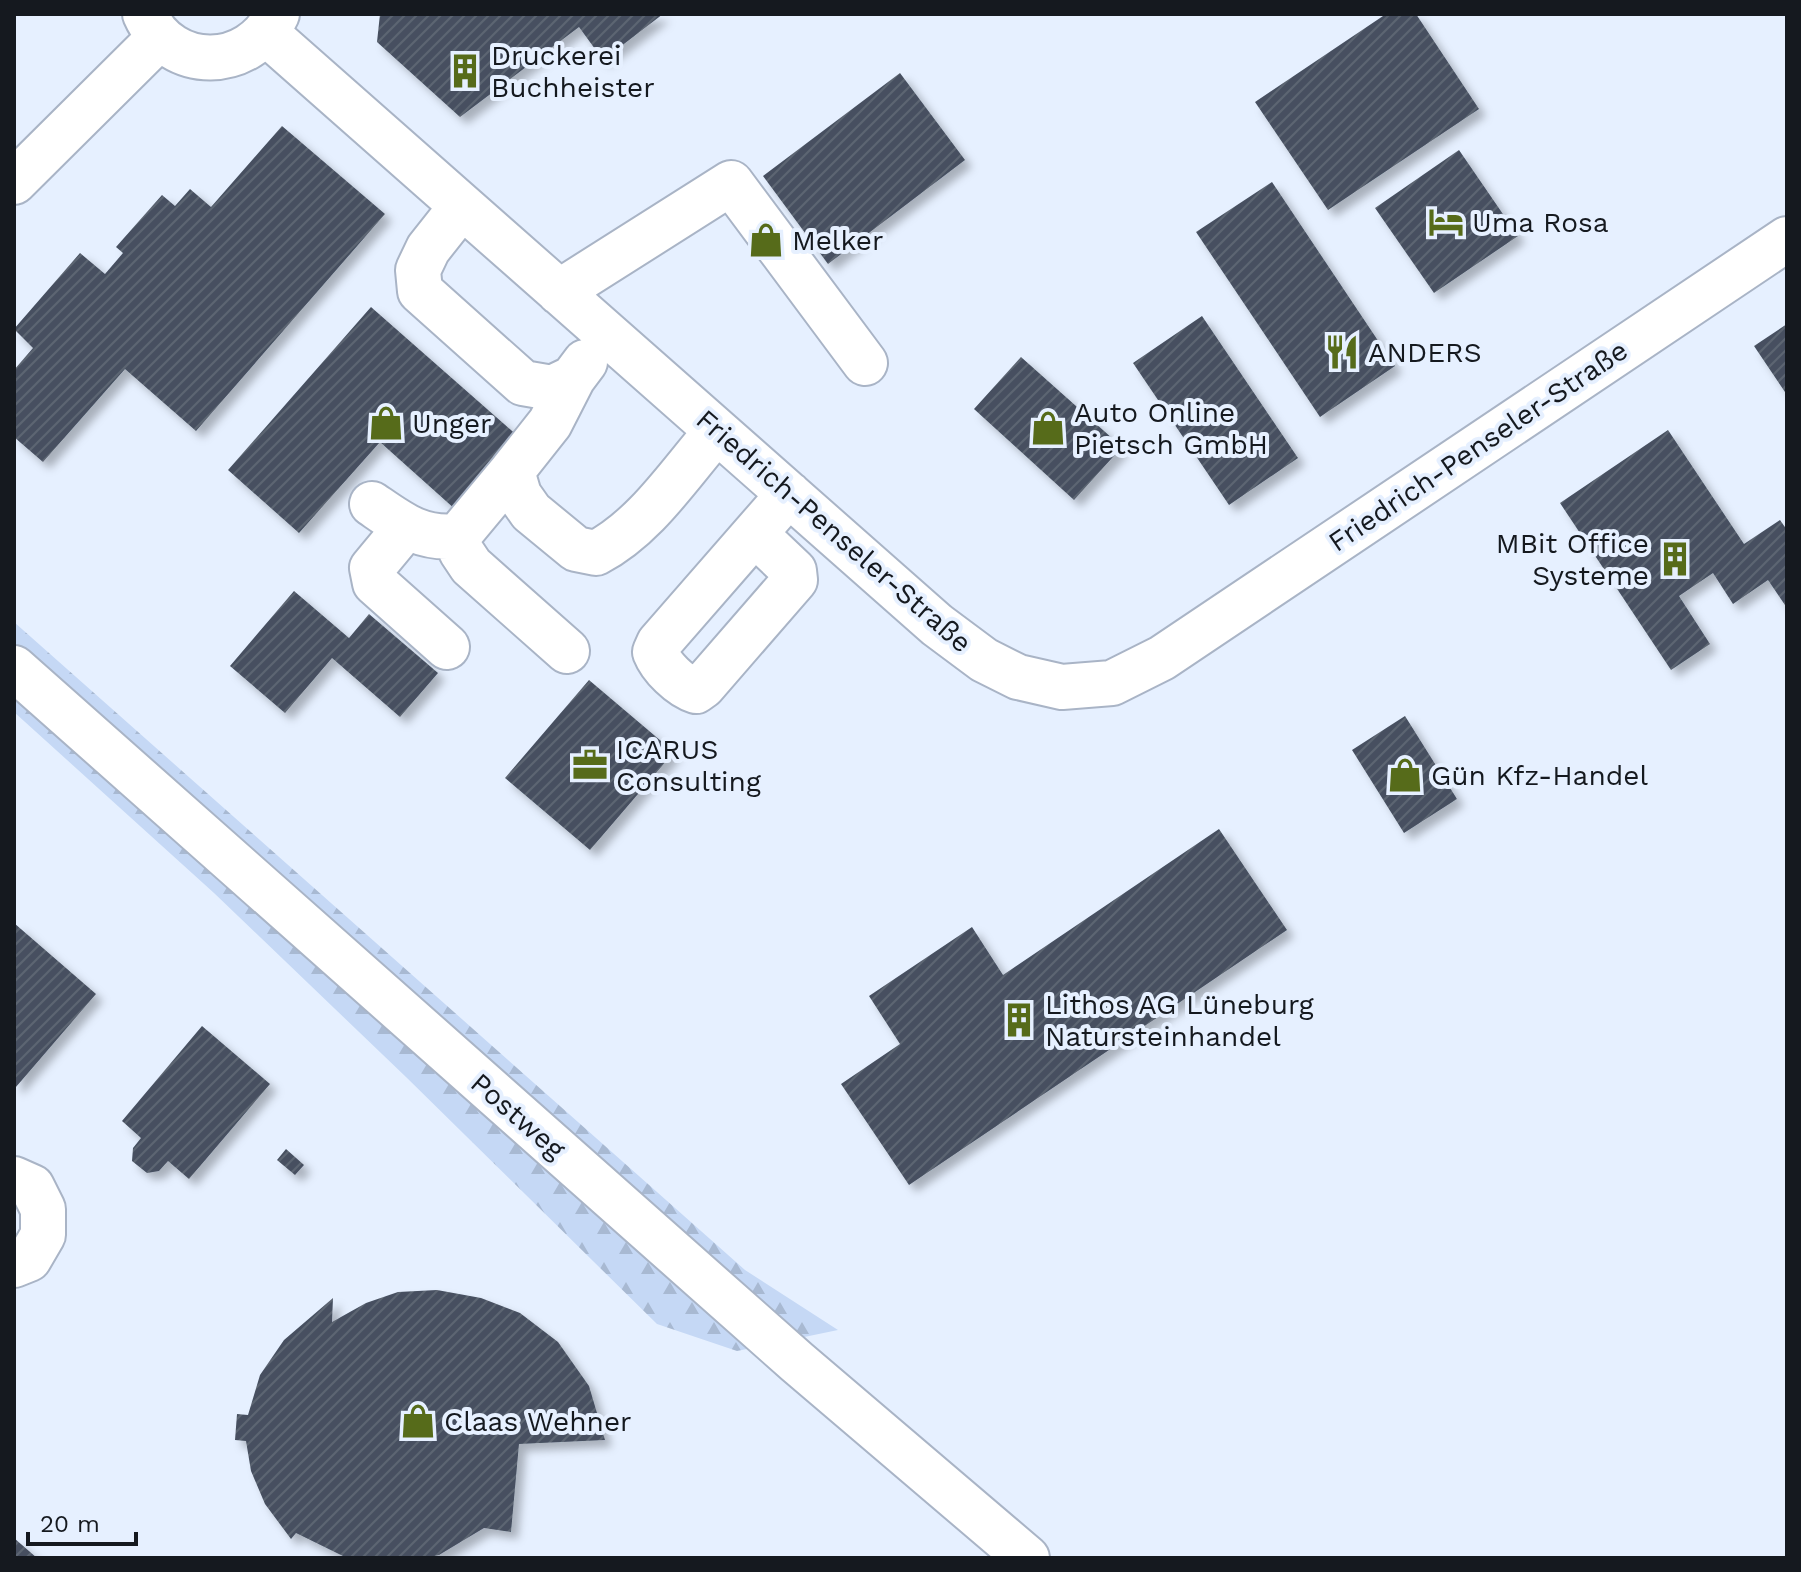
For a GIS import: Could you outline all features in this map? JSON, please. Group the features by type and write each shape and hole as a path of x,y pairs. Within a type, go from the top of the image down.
{"street":[{"path":"14,182 152,26 179,51 202,58 226,57 248,48 272,23"},
{"name":"Friedrich-Penseler-Straße","path":"272,23 462,206 937,625 984,660 1018,677 1062,687 1112,683 1162,658 1787,239"},
{"path":"559,292 731,183 865,363"},
{"path":"462,206 428,249 418,270 420,291 523,383 552,388 573,378"},
{"path":"447,647 375,583 372,568 389,516 436,539 458,536 550,423 573,378 607,334"},
{"path":"512,471 519,495 531,512 576,549 596,553 617,542 637,524 717,431"},
{"path":"755,534 789,494"},
{"path":"458,536 461,551 471,566 567,651"},
{"name":"Postweg","path":"14,668 786,1352 1027,1558"},
{"path":"14,1179 32,1187 43,1209 43,1235 29,1259 14,1265"}],"green space":[{"path":"14,622 745,1270 838,1330 737,1351 657,1324 214,893 14,712"}],"building":[{"name":"Druckerei Buchheister","path":"380,14 663,14 603,60 579,27 460,117 377,42"},
{"path":"1386,14 1416,14 1479,109 1328,210 1255,102"},
{"path":"900,73 965,160 828,264 763,176"},
{"path":"282,126 385,214 196,431 125,369 43,462 14,437 14,370 33,348 14,329 80,253 105,274 123,253 116,247 162,195 175,206 190,189 211,207"},
{"name":"Uma Rosa","path":"1459,150 1518,236 1434,293 1375,208"},
{"path":"1272,182 1395,366 1320,417 1196,232"},
{"name":"Unger","path":"371,307 520,438 456,510 380,442 299,533 228,470"},
{"path":"1202,316 1298,458 1229,505 1133,363"},
{"path":"1787,324 1787,395 1754,346"},
{"name":"Auto Online Pietsch GmbH","path":"1021,357 1122,447 1074,500 974,409"},
{"name":"MBit Office Systeme","path":"1668,430 1744,544 1780,520 1787,530 1787,608 1768,580 1733,604 1713,573 1679,596 1710,644 1671,670 1560,503"},
{"path":"294,591 349,638 369,614 438,673 400,717 332,658 285,713 230,666"},
{"name":"ICARUS Consulting","path":"589,680 674,752 590,850 505,778"},
{"name":"Gün Kfz-Handel","path":"1405,716 1457,799 1404,833 1352,750"},
{"name":"Lithos AG Lüneburg Natursteinhandel","path":"1219,829 1287,930 909,1185 841,1084 900,1044 869,996 972,927 1003,975"},
{"path":"14,923 96,994 16,1087 14,1085"},
{"path":"202,1026 270,1084 189,1179 168,1161 159,1171 147,1173 132,1161 133,1148 141,1138 122,1121"},
{"path":"286,1149 304,1165 295,1175 277,1160"},
{"name":"Claas Wehner","path":"437,1290 481,1298 520,1313 558,1342 589,1386 605,1440 519,1444 511,1532 484,1528 439,1555 425,1558 347,1558 296,1533 291,1539 265,1504 251,1471 246,1441 235,1440 237,1414 248,1415 260,1375 284,1340 333,1298 332,1322 366,1303 398,1292"},
{"path":"14,1538 37,1558 14,1558"}],"place":[{"name":"Druckerei Buchheister","path":"465,71"},
{"name":"Uma Rosa","path":"1446,222"},
{"name":"Melker","path":"766,240"},
{"name":"ANDERS","path":"1342,352"},
{"name":"Unger","path":"386,423"},
{"name":"Auto Online Pietsch GmbH","path":"1048,428"},
{"name":"MBit Office Systeme","path":"1675,559"},
{"name":"ICARUS Consulting","path":"590,765"},
{"name":"Gün Kfz-Handel","path":"1405,775"},
{"name":"Lithos AG Lüneburg Natursteinhandel","path":"1019,1020"},
{"name":"Claas Wehner","path":"418,1421"}]}
